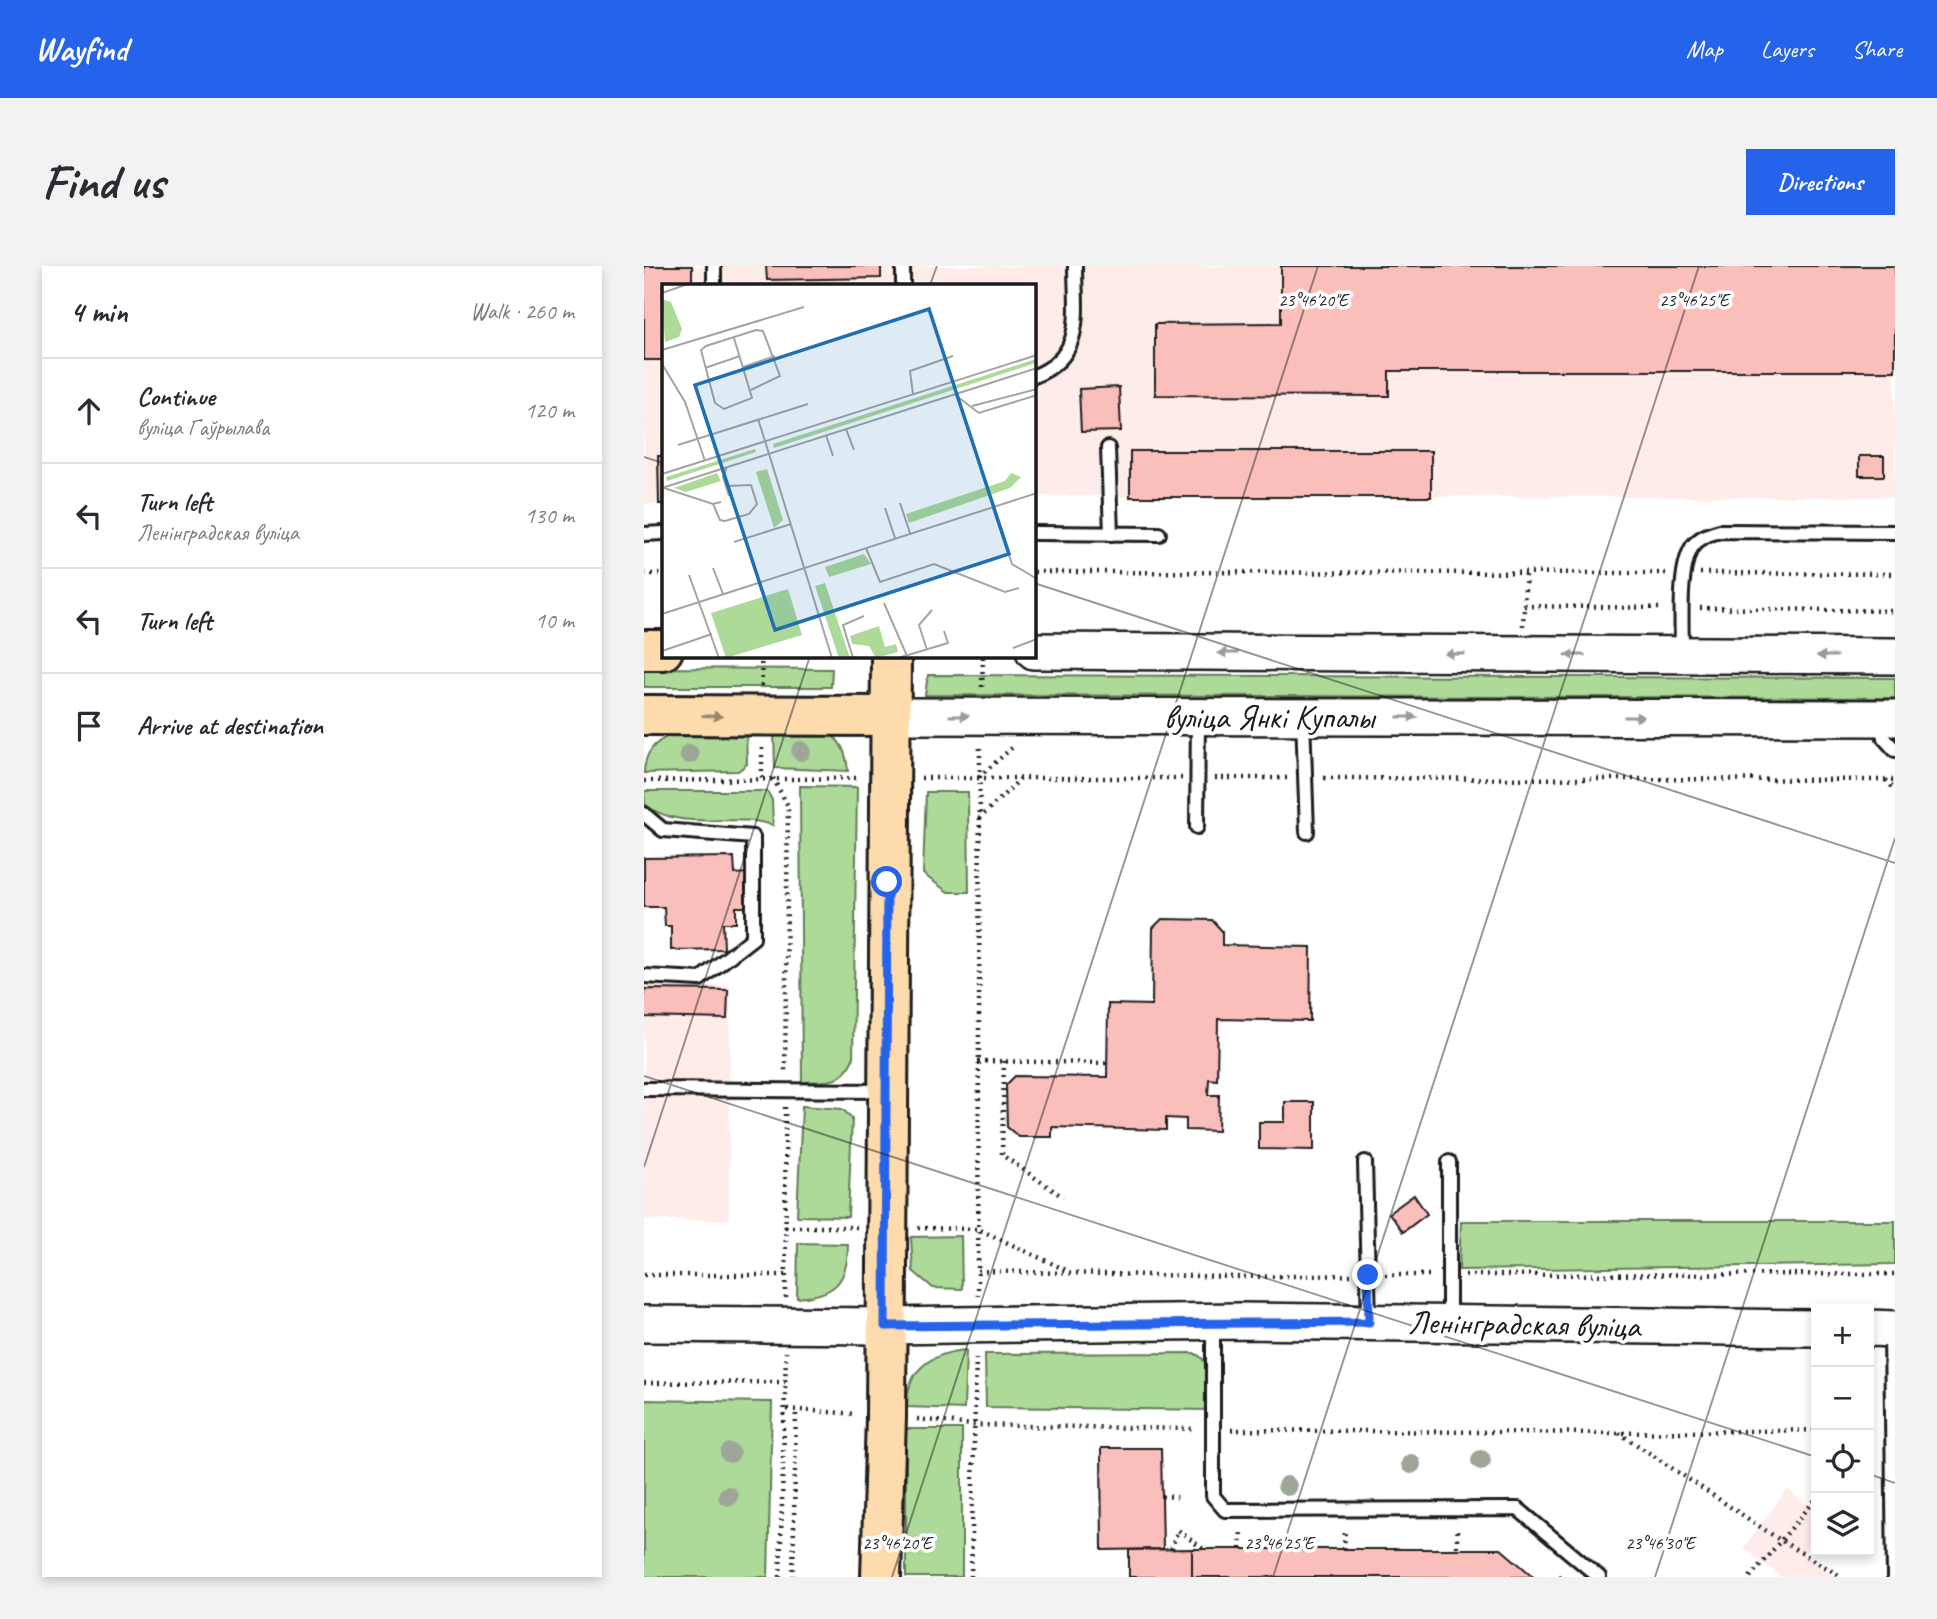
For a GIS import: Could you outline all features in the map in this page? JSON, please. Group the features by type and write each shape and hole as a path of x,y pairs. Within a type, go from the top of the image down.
{"main road":[{"path":"644,650 662,650"},
{"name":"вуліца Янкі Купалы","path":"1036,651 1895,656"},
{"path":"881,1577 886,1417 891,658"},
{"name":"вуліца Янкі Купалы","path":"654,719 891,716 1888,718"},
{"name":"Ленінградская вуліца","path":"644,1324 885,1326 1369,1322 1811,1328"}],"lane":[{"path":"714,266 714,284"},
{"path":"903,266 903,284"},
{"path":"1036,375 1051,370 1064,358 1072,344 1075,327 1075,266"},
{"path":"1108,448 1111,534"},
{"path":"1682,656 1685,573 1693,546 1705,536 1720,531 1895,532"},
{"path":"644,534 662,533"},
{"path":"1036,533 1158,534"},
{"path":"1197,827 1198,717"},
{"path":"1303,717 1307,832"},
{"path":"1888,718 1884,738 1895,750"},
{"path":"644,814 663,830 753,838 753,938 700,979 644,976"},
{"path":"644,1089 887,1091"},
{"path":"1365,1162 1369,1322"},
{"path":"1449,1162 1449,1323"},
{"path":"1213,1322 1213,1496 1225,1510 1518,1509 1599,1577"},
{"path":"1885,1329 1894,1577"}],"path":[{"path":"1523,655 1526,571"},
{"path":"1036,572 1526,571 1895,574"},
{"path":"644,574 662,574"},
{"path":"1524,606 1895,611"},
{"path":"971,1577 973,1425 978,1325 978,820 983,658"},
{"path":"644,781 762,778"},
{"path":"773,778 788,806 785,1089 787,1409 781,1442 780,1577"},
{"path":"978,820 1021,778"},
{"path":"1385,778 1895,780"},
{"path":"1885,780 1895,790"},
{"path":"978,1061 1107,1063"},
{"path":"1004,1061 1002,1155 1063,1197"},
{"path":"978,1229 1072,1273"},
{"path":"644,1275 786,1276"},
{"path":"644,1383 785,1382"},
{"path":"787,1409 973,1425 1213,1430 1619,1433 1811,1430"},
{"path":"793,1577 796,1410"},
{"path":"1619,1433 1780,1540 1842,1577"},
{"path":"1162,1496 1177,1497"},
{"path":"1750,1577 1811,1505"},
{"path":"1171,1549 1178,1530 1203,1549"},
{"path":"1241,1530 1241,1549"},
{"path":"1344,1549 1345,1530"},
{"path":"1457,1531 1457,1549"}],"shaded area":[{"path":"644,266 1895,266 1895,497 1036,496 1036,284 662,284 662,504 644,504"},
{"path":"644,984 730,986 729,1220 644,1220"},
{"path":"1787,1489 1811,1507 1811,1542 1803,1553 1834,1577 1781,1577 1743,1548"}],"green space":[{"path":"644,668 832,669 831,687 644,687"},
{"path":"928,675 1895,678 1895,698 925,695"},
{"path":"746,729 747,764 738,771 644,773 647,756 655,744 667,737 698,730"},
{"path":"774,730 813,730 833,736 845,755 848,771 775,768"},
{"path":"800,786 857,787 853,1059 843,1074 827,1081 802,1082"},
{"path":"644,791 767,791 772,800 773,825 740,820 674,818 645,804"},
{"path":"926,792 968,792 969,892 948,892 923,874"},
{"path":"802,1106 842,1109 852,1118 848,1217 797,1216"},
{"path":"1461,1221 1895,1221 1895,1264 1459,1270"},
{"path":"961,1236 962,1289 933,1288 913,1271 911,1237"},
{"path":"798,1243 848,1244 842,1277 830,1290 797,1298"},
{"path":"966,1350 964,1409 907,1407 911,1383 923,1366 942,1355"},
{"path":"1194,1353 1201,1357 1209,1370 1211,1410 986,1407 985,1354"},
{"path":"644,1400 772,1402 768,1577 644,1577"},
{"path":"906,1429 962,1429 962,1577 906,1577"}],"building":[{"path":"644,266 692,266 692,284 662,284 662,360 644,360"},
{"path":"766,266 881,266 881,278 767,280"},
{"path":"1281,266 1895,266 1895,371 1389,371 1389,396 1155,395 1155,324 1281,323"},
{"path":"1119,387 1121,431 1081,432 1079,389"},
{"path":"1130,451 1431,451 1431,497 1130,497"},
{"path":"658,456 662,456 662,504 659,504"},
{"path":"1859,456 1884,456 1884,476 1859,476"},
{"path":"734,857 735,874 747,873 747,907 736,907 736,923 723,923 724,949 671,950 671,926 665,926 664,907 644,907 644,858"},
{"path":"1162,919 1212,920 1222,931 1222,945 1311,947 1310,1021 1218,1019 1217,1080 1209,1079 1208,1095 1219,1095 1218,1131 1186,1130 1186,1119 1166,1118 1166,1130 1052,1127 1052,1137 1019,1137 1007,1127 1006,1085 1015,1076 1107,1077 1108,1004 1152,1005 1153,928"},
{"path":"644,989 728,990 727,1019 644,1017"},
{"path":"1285,1102 1314,1102 1314,1150 1259,1149 1259,1122 1285,1122"},
{"path":"1414,1195 1427,1214 1403,1232 1389,1213"},
{"path":"1101,1448 1161,1448 1163,1549 1102,1550"},
{"path":"1192,1549 1501,1549 1534,1577 1192,1577"},
{"path":"1192,1549 1192,1577 1129,1577 1129,1550"}],"route":[{"path":"887,882 888,1192 885,1326 1369,1322 1368,1275"}]}
